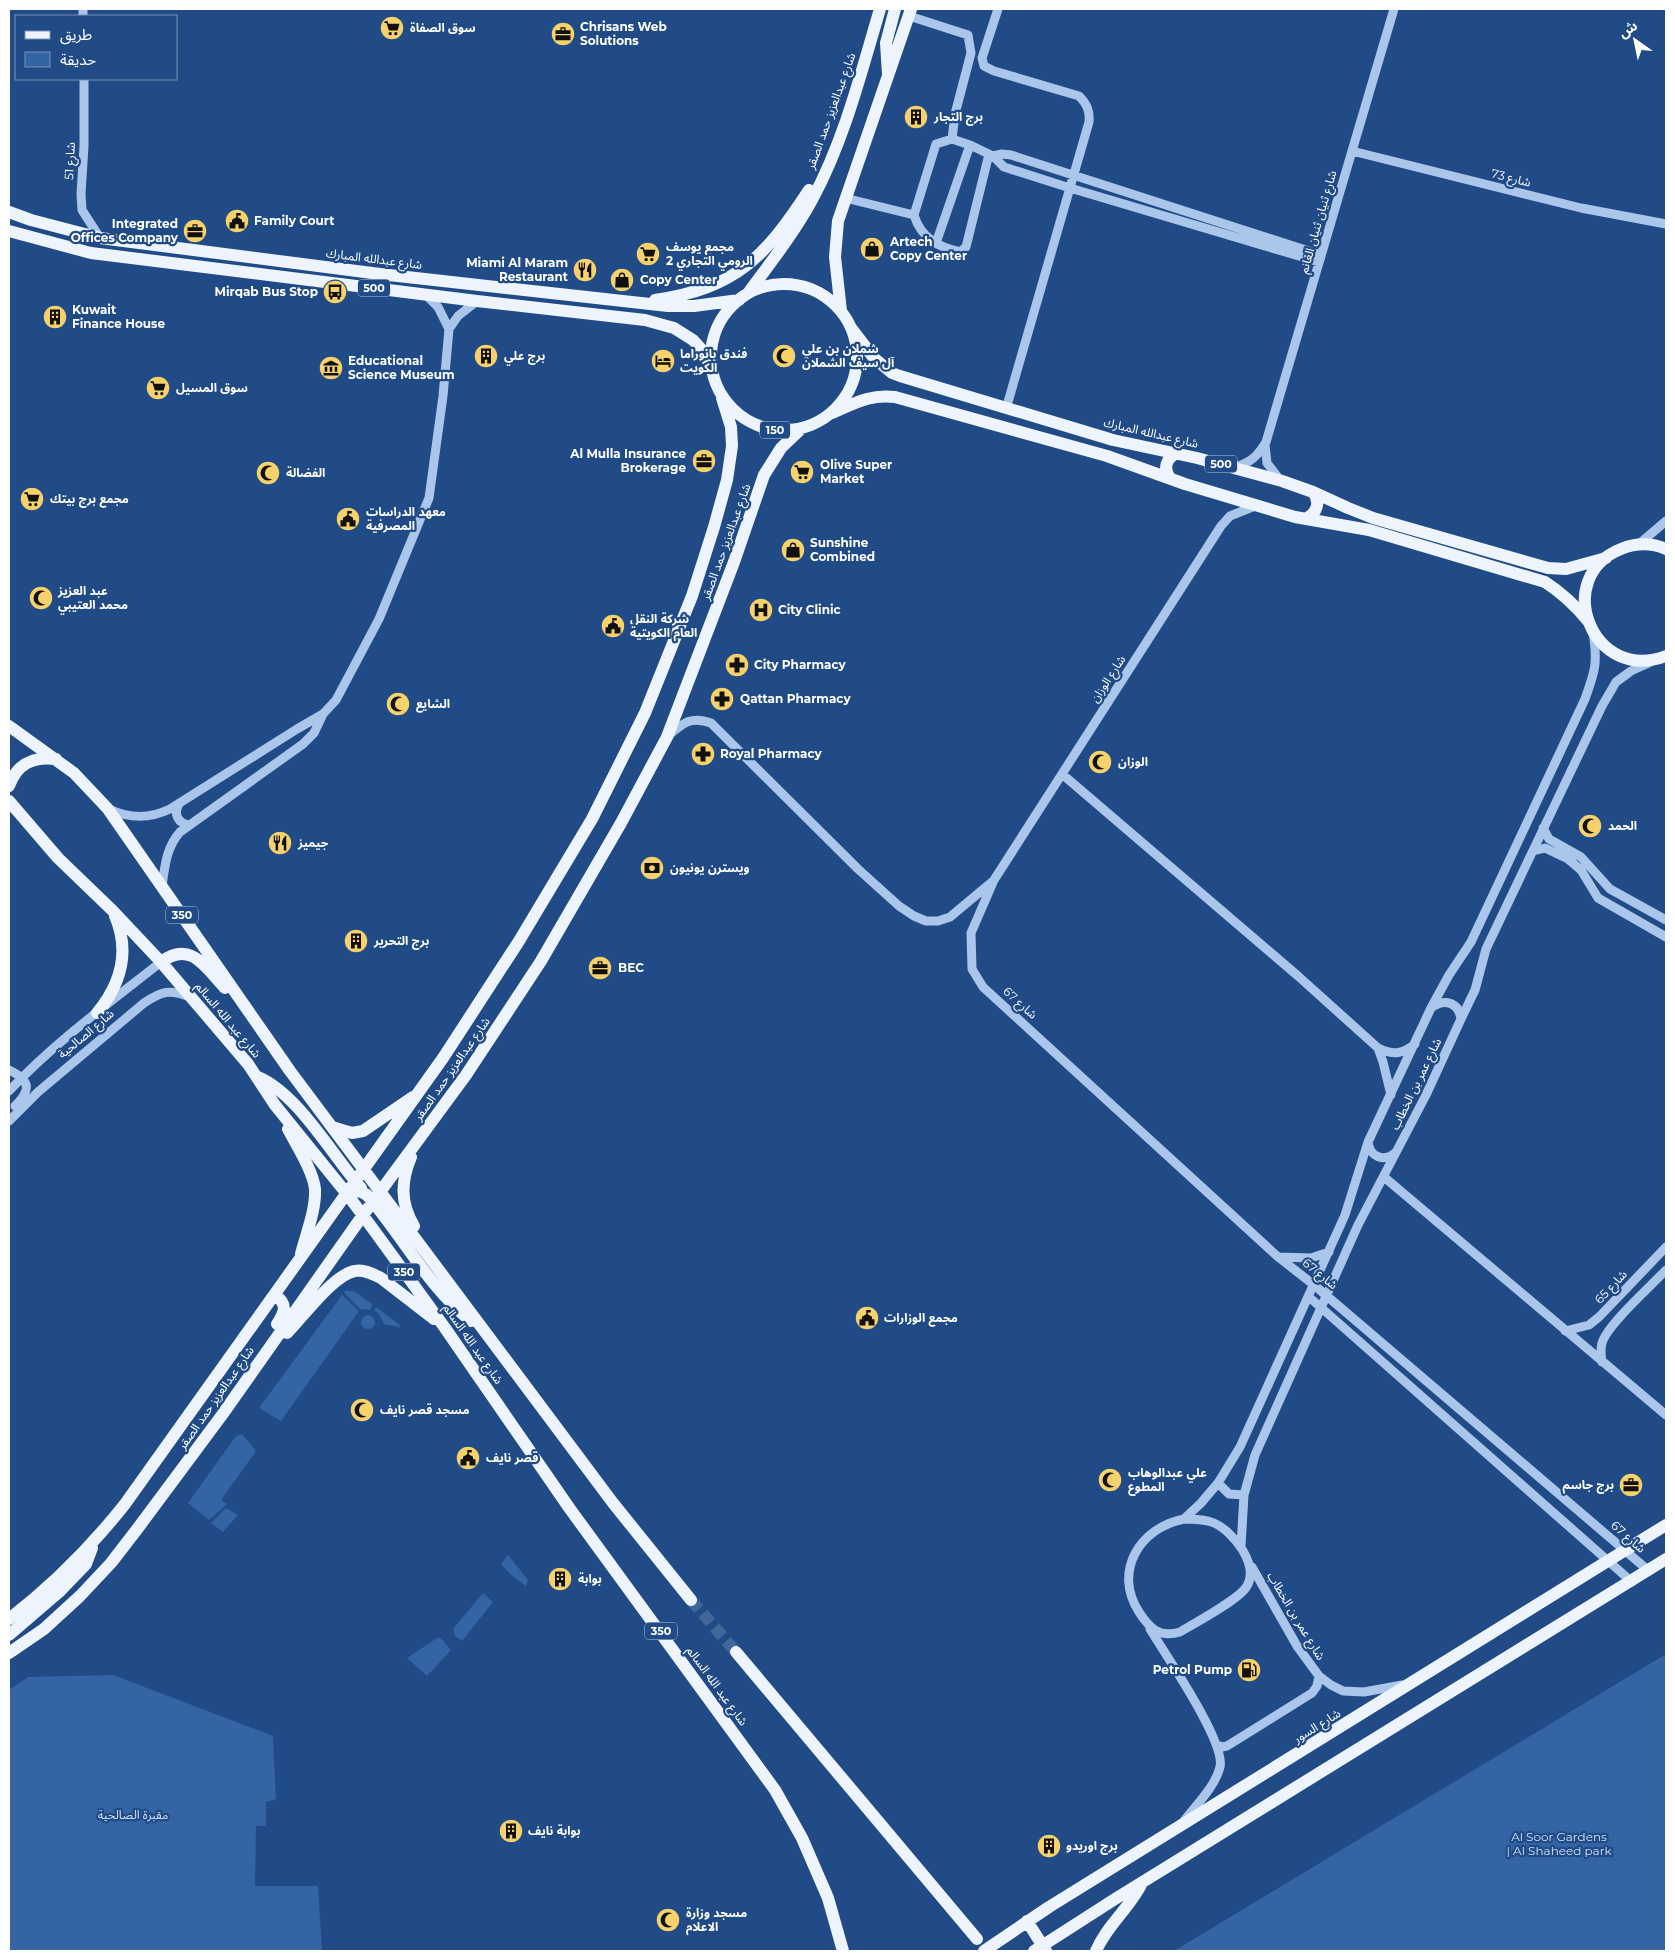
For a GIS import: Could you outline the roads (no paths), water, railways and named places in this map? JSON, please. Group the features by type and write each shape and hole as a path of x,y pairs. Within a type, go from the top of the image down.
{"main road":[{"name":"شارع عبدالعزيز حمد الصقر","path":"744,296 795,229 812,198 833,152 855,91 880,9"},
{"path":"889,77 886,63 886,43 895,9"},
{"name":"150","path":"841,311 835,257 838,221 910,12"},
{"path":"629,303 670,298 704,290 723,282 747,266 782,228 833,152"},
{"path":"9,206 31,220"},
{"name":"شارع عبدالله المبارك","path":"9,212 31,220 100,238 629,303 694,306 744,296"},
{"name":"500","path":"13,233 91,253 645,320 665,324 693,340 703,351 711,367"},
{"name":"150","path":"778,284 800,286 826,297 841,311 852,328 857,350 857,368 846,397 832,413 818,422 802,428 780,431 758,426 736,413 722,398 715,383 711,367 712,344 718,326 730,307 744,296 764,287 778,284"},
{"name":"شارع عبدالله المبارك","path":"852,328 874,358 892,373 1006,409 1113,440 1177,453 1282,481 1374,518 1548,568 1566,569 1606,558"},
{"name":"500","path":"832,413 865,398 895,397 1107,456 1257,506 1305,519 1369,530 1545,582 1573,603 1588,621"},
{"name":"شارع عبدالعزيز حمد الصقر","path":"9,1619 62,1575 94,1543 125,1504 421,1090 519,941 579,844 645,713 692,596 727,480 732,446 731,427 722,398"},
{"name":"شارع عبدالعزيز حمد الصقر","path":"9,1653 44,1629 73,1602 110,1563 174,1481 363,1215 466,1075 541,961 621,823 667,737 734,562 764,475 781,448 802,428"},
{"path":"1170,478 1166,471 1166,463 1170,457 1177,453"},
{"path":"1305,519 1316,510 1317,500 1313,492"},
{"name":"500","path":"1662,658 1639,661 1621,657 1605,647 1593,633 1588,621 1585,604 1587,587 1594,571 1606,558 1622,548 1639,544 1654,545 1666,549"},
{"name":"شارع عبد الله السالم","path":"9,726 74,772 108,809 290,1071 365,1170 377,1197 440,1271 613,1503 691,1600"},
{"path":"9,786 20,766 31,760 44,758 56,760"},
{"name":"شارع عبد الله السالم","path":"9,801 58,858 113,911 161,962 257,1077 275,1105 348,1194 445,1328 570,1510 775,1790 802,1838 828,1898 844,1951"},
{"path":"97,1013 111,994 122,967 122,938 113,911"},
{"path":"161,962 171,954 179,952 194,956 232,997 290,1071"},
{"path":"257,1077 276,1087 292,1102 356,1182 369,1194 377,1197 447,1299 483,1329"},
{"path":"332,1127 352,1133 363,1131 421,1090"},
{"path":"275,1105 303,1158 314,1185 314,1204 299,1261"},
{"path":"418,1140 404,1179 404,1201 412,1223 440,1271"},
{"path":"348,1194 355,1191 377,1197"},
{"path":"253,1369 335,1281 347,1273 357,1270 371,1273 381,1278 445,1328"},
{"path":"222,1415 231,1390 284,1313 283,1303 275,1294"},
{"name":"شارع السور","path":"984,1951 1027,1920 1666,1525"},
{"path":"20,1645 9,1635 59,1592 86,1564 94,1543"},
{"path":"1027,1920 1041,1949 1142,1883 1378,1736 1666,1560"},
{"path":"736,1652 977,1939"},
{"path":"1096,1951 1110,1927 1135,1898 1142,1883"}],"street":[{"path":"998,9 982,58 984,66 994,71 1079,96 1088,108 1089,122 1006,409"},
{"name":"شارع ثنيان ثنيان الغانم","path":"1266,442 1394,9"},
{"path":"910,12 968,35 971,53 955,114 952,139"},
{"name":"شارع 51","path":"84,80 82,210 100,238"},
{"path":"991,155 965,249 960,252 941,248 917,227 914,215 936,144 952,139 970,144 991,155 1004,166 1070,188 1320,258"},
{"path":"936,243 970,144"},
{"name":"شارع 73","path":"1352,151 1582,208 1666,224"},
{"path":"991,155 1010,155 1320,258"},
{"path":"845,198 914,215"},
{"path":"426,295 438,308 449,329"},
{"path":"162,886 166,861 173,840 190,825 303,744 314,733 323,714 336,700 379,619 429,498 443,396 449,329 458,316 477,301"},
{"path":"1234,467 1254,459 1261,452 1266,442"},
{"path":"1266,442 1265,453 1267,463 1282,481"},
{"name":"شارع الوزان","path":"983,987 972,969 970,933 994,880 1221,526 1230,516 1257,506"},
{"path":"1639,544 1666,521"},
{"name":"شارع عمر بن الخطاب","path":"1184,1519 1218,1483 1240,1447 1345,1215 1368,1142 1432,1008 1449,975 1471,942 1584,699 1595,671 1597,655 1593,633"},
{"name":"شارع عمر بن الخطاب","path":"1240,1546 1244,1494 1255,1455 1358,1225 1426,1095 1475,990 1486,949 1602,706 1616,682 1631,671 1662,658"},
{"path":"108,809 120,814 146,817 158,814 178,804 323,714"},
{"name":"شارع الوزان","path":"667,737 689,721 700,719 711,723 858,869 899,906 914,916 938,921 950,917 994,880"},
{"path":"1062,774 1298,976 1378,1048 1390,1053 1401,1054 1416,1043"},
{"path":"178,804 176,817 182,823 190,825"},
{"path":"1544,828 1550,839 1581,857 1610,889 1666,920"},
{"path":"1533,851 1545,848 1568,860 1581,870 1598,898 1666,937"},
{"name":"شارع الصالحية","path":"9,1092 22,1077 97,1013 161,962"},
{"name":"شارع 67","path":"983,987 1277,1256 1327,1296 1649,1571"},
{"name":"شارع الصالحية","path":"9,1121 38,1092 85,1051 151,998 159,993 175,991 190,997"},
{"path":"1432,1008 1444,1002 1451,1003 1460,1012 1461,1019"},
{"path":"1378,1048 1385,1067 1390,1095"},
{"path":"9,1070 22,1077 26,1086 26,1094 9,1112"},
{"path":"1368,1142 1369,1148 1378,1158 1385,1158 1396,1152"},
{"path":"1384,1177 1565,1332 1666,1415"},
{"name":"شارع 65","path":"1565,1332 1589,1325 1599,1317 1666,1247"},
{"path":"1277,1256 1301,1259 1329,1252"},
{"path":"1602,1362 1602,1341 1610,1328 1666,1270"},
{"name":"شارع 67","path":"1309,1297 1632,1582"},
{"path":"1218,1483 1229,1494 1244,1494"},
{"path":"1148,1626 1159,1633 1171,1635 1180,1632 1238,1596 1247,1587 1251,1575 1249,1560 1240,1546 1216,1524 1200,1519 1184,1519 1166,1524 1150,1534 1137,1548 1130,1564 1128,1582 1133,1604 1204,1718 1217,1744 1220,1766 1213,1783 1178,1828"},
{"name":"شارع عمر بن الخطاب","path":"1249,1560 1297,1646 1319,1676 1343,1691 1364,1692 1412,1683"},
{"path":"1217,1744 1222,1747 1228,1746 1312,1693 1317,1686 1319,1676"}],"tunnel":[{"path":"691,1600 736,1652"}],"place":[{"name":"سوق الصفاة","path":"392,28"},
{"name":"Chrisans Web Solutions","path":"563,34"},
{"name":"برج التجار","path":"916,117"},
{"name":"Family Court","path":"237,221"},
{"name":"Integrated Offices Company","path":"195,231"},
{"name":"Artech Copy Center","path":"872,249"},
{"name":"مجمع يوسف الرومي التجاري 2","path":"648,254"},
{"name":"Miami Al Maram Restaurant","path":"585,270"},
{"name":"Copy Center","path":"622,280"},
{"name":"Mirqab Bus Stop","path":"335,292"},
{"name":"Kuwait Finance House","path":"55,317"},
{"name":"برج علي","path":"486,356"},
{"name":"شملان بن علي آل سيف الشملان","path":"784,356"},
{"name":"فندق بانوراما الكويت","path":"663,361"},
{"name":"Educational Science Museum","path":"331,368"},
{"name":"سوق المسيل","path":"158,388"},
{"name":"Al Mulla Insurance Brokerage","path":"704,461"},
{"name":"Olive Super Market","path":"802,472"},
{"name":"الفضالة","path":"268,473"},
{"name":"مجمع برج بيتك","path":"32,499"},
{"name":"معهد الدراسات المصرفية","path":"348,519"},
{"name":"Sunshine Combined","path":"793,550"},
{"name":"عبد العزيز محمد العتيبي","path":"41,598"},
{"name":"City Clinic","path":"761,610"},
{"name":"شركة النقل العام الكويتية","path":"613,626"},
{"name":"City Pharmacy","path":"737,665"},
{"name":"Qattan Pharmacy","path":"722,699"},
{"name":"الشايع","path":"398,704"},
{"name":"Royal Pharmacy","path":"703,754"},
{"name":"الوزان","path":"1100,762"},
{"name":"الحمد","path":"1590,826"},
{"name":"جيميز","path":"280,843"},
{"name":"ويسترن يونيون","path":"652,868"},
{"name":"برج التحرير","path":"356,941"},
{"name":"BEC","path":"600,968"},
{"name":"مجمع الوزارات","path":"867,1318"},
{"name":"مسجد قصر نايف","path":"362,1410"},
{"name":"قصر نايف","path":"468,1458"},
{"name":"علي عبدالوهاب المطوع","path":"1110,1480"},
{"name":"برج جاسم","path":"1631,1485"},
{"name":"بوابة","path":"560,1579"},
{"name":"Petrol Pump","path":"1249,1670"},
{"name":"بوابة نايف","path":"511,1831"},
{"name":"برج اوريدو","path":"1049,1846"},
{"name":"مسجد وزارة الاعلام","path":"668,1920"}],"park label":[{"name":"مقبرة الصالحية","path":"133,1815"},
{"name":"Al Soor Gardens | Al Shaheed park","path":"1559,1844"}]}
